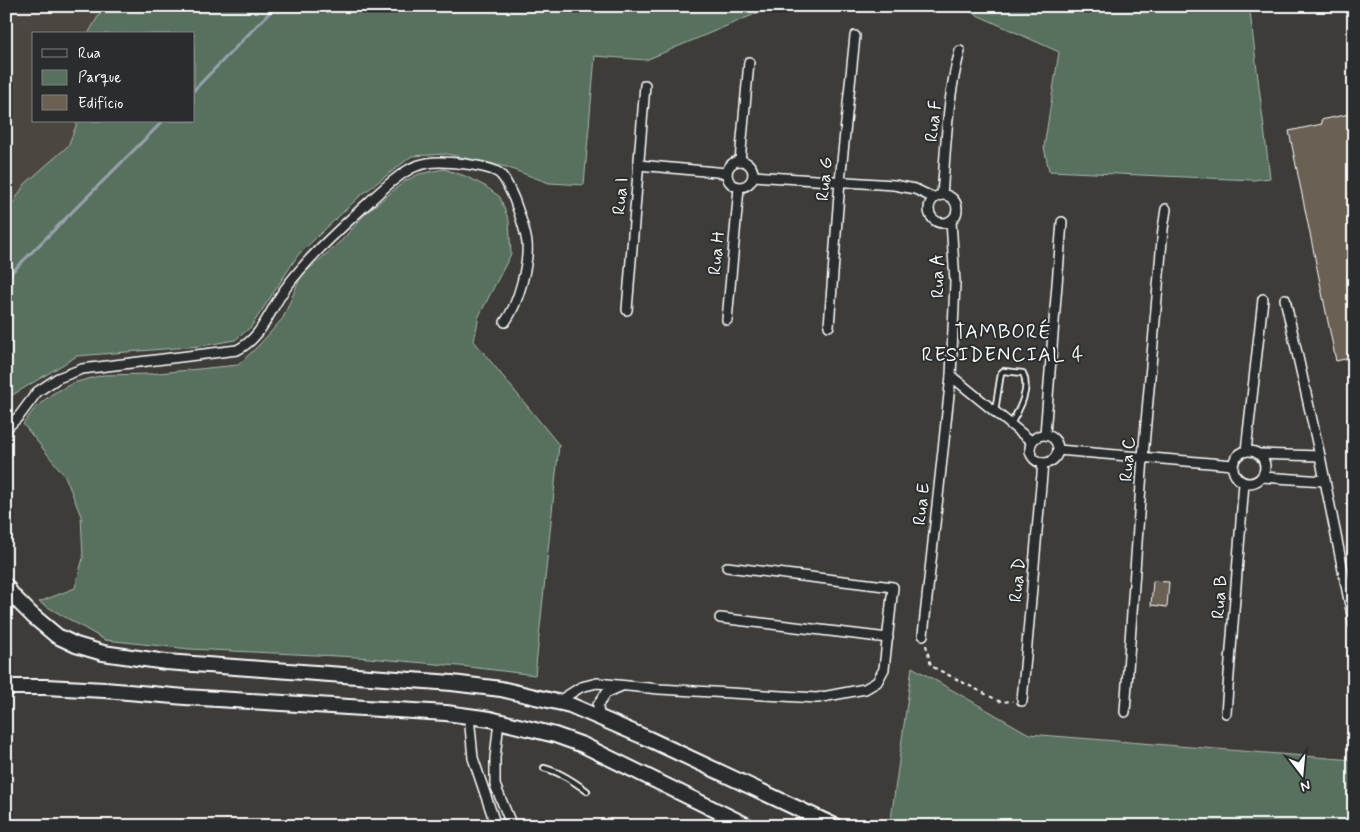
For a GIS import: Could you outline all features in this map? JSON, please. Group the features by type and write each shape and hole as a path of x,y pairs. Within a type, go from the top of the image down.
{"main road":[{"path":"6,586 12,595 33,616 58,636 76,645 103,653 166,662 452,683 501,689 557,702 649,739 834,826"},
{"path":"6,687 105,690 468,716 555,735 583,745 748,826"}],"street":[{"name":"Rua G","path":"829,326 840,180 855,36"},
{"name":"Rua F","path":"938,197 955,70 960,51"},
{"path":"740,161 749,62"},
{"name":"Rua I","path":"627,310 645,84"},
{"path":"740,161 750,166 754,173 746,186 738,188 729,181 727,173 730,166 740,161"},
{"path":"6,429 20,415 37,392 58,378 82,368 236,350 248,345 257,335 284,290 300,269 354,216 397,178 412,168 428,163 445,162 488,169 499,173 505,180 520,218 527,245 526,259 518,294 512,313 505,322"},
{"path":"638,165 727,173"},
{"path":"753,176 840,180 894,185 915,189 938,197 951,197 956,204 957,214 951,221 942,223 934,219 929,211 931,202 938,197"},
{"name":"Rua H","path":"727,320 738,188"},
{"name":"Rua C","path":"1125,712 1143,457 1162,229 1166,209"},
{"name":"Rua A","path":"950,376 955,282 951,221"},
{"path":"1045,434 1062,222"},
{"path":"1246,451 1263,299"},
{"path":"1285,299 1320,456 1354,625"},
{"path":"950,376 1032,442"},
{"name":"Rua E","path":"923,635 950,376"},
{"path":"1045,434 1055,440 1058,450 1055,458 1044,463 1032,458 1030,450 1032,442 1037,436 1045,434"},
{"path":"1058,450 1233,465"},
{"path":"1320,456 1259,454 1246,451 1236,458 1233,465 1234,474 1244,482 1254,482 1262,477 1325,482"},
{"path":"1259,454 1265,464 1262,477"},
{"name":"Rua D","path":"1022,701 1044,463"},
{"name":"Rua B","path":"1226,714 1244,482"},
{"path":"557,702 581,687 597,683 659,689 818,698 865,689 877,682 884,669 893,587 727,567"},
{"path":"720,618 888,638"},
{"path":"599,718 598,705 606,693 622,686"},
{"path":"468,716 473,758 496,826"},
{"path":"499,722 495,758 496,785 512,826"},
{"path":"478,775 496,785"}],"lane":[{"path":"995,411 1001,373 1003,371 1023,373 1026,381 1024,395 1012,424"},
{"path":"544,768 553,770 570,779 587,791"}],"path":[{"path":"923,635 931,666 1001,702 1022,701"}],"shaded area":[{"path":"6,6 200,6 185,32 32,32 32,122 129,122 6,256"}],"green space":[{"path":"104,6 774,6 646,60 595,56 584,185 549,183 506,167 447,154 412,156 360,196 298,255 251,327 235,340 201,346 77,356 6,399 6,214 25,184 68,146 78,122 195,122 195,32 89,32"},
{"path":"957,6 1187,6 1250,12 1270,178 1253,180 1049,171 1044,147 1059,52"},
{"path":"444,169 465,176 485,186 500,197 509,221 511,254 479,316 474,341 559,445 535,675 357,657 190,649 105,640 39,602 75,588 83,558 81,516 65,476 23,424 36,407 52,394 73,383 103,375 149,374 238,365 283,318 301,276 342,240 367,212 405,181 419,174"},
{"path":"912,667 1029,734 1354,760 1354,826 890,826"}],"building":[{"path":"1354,113 1354,357 1336,361 1289,131 1322,124 1321,120"},
{"path":"1153,581 1169,582 1167,607 1151,605"}],"waterway":[{"path":"195,89 276,6"},
{"path":"6,278 162,122"}],"district":[{"name":"TAMBORÉ RESIDENCIAL 4","path":"1003,342"}]}
